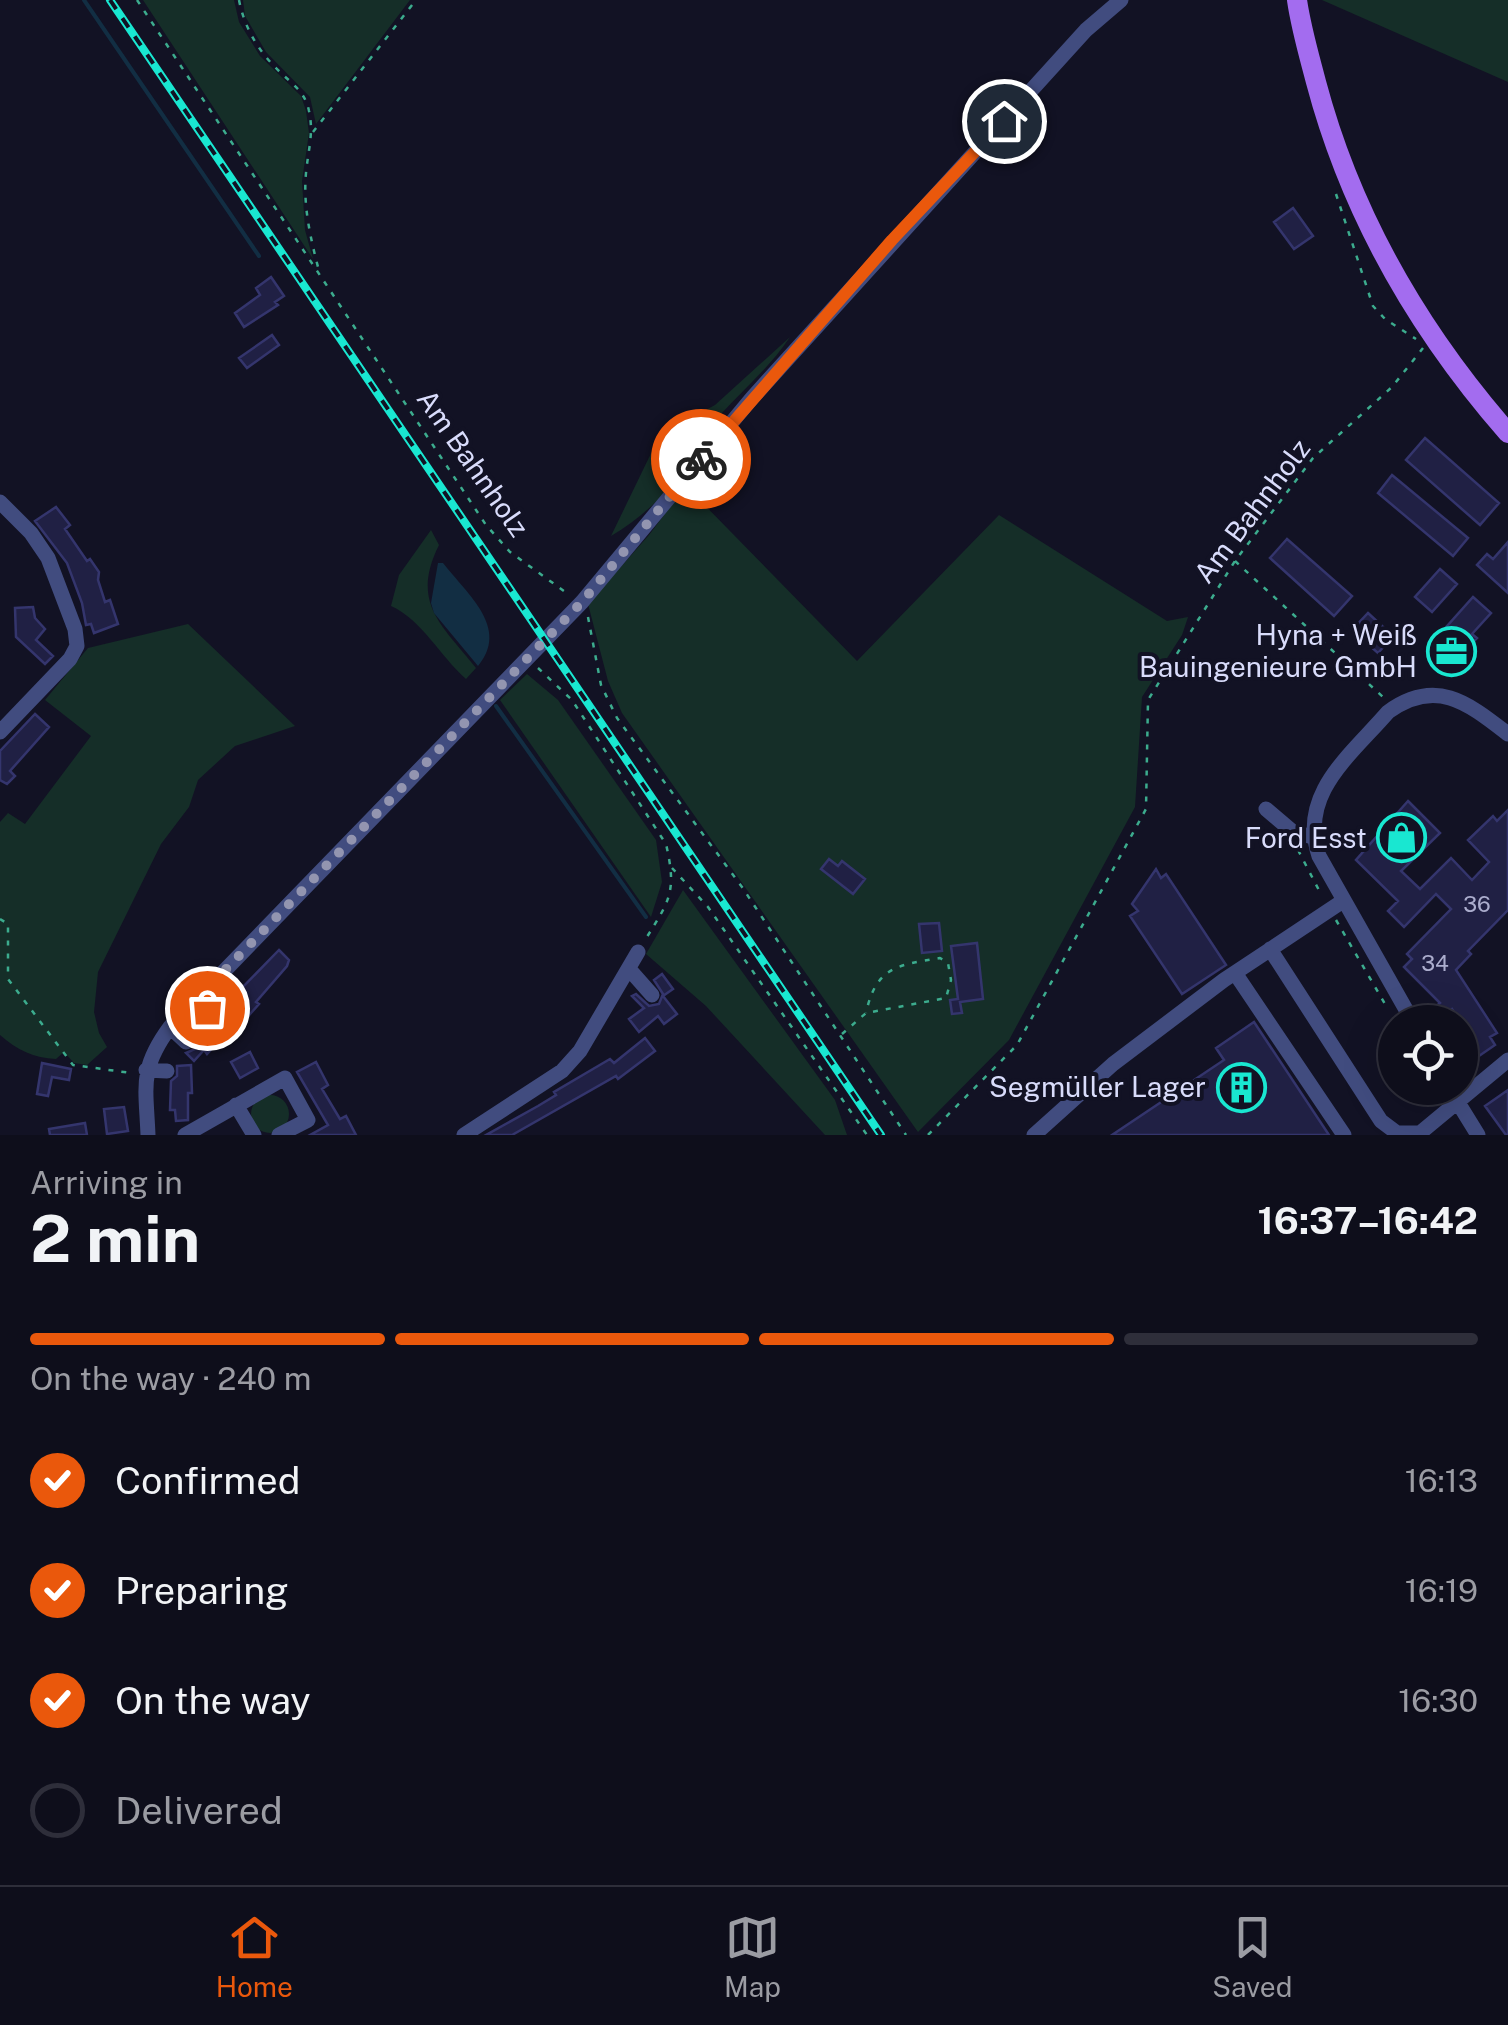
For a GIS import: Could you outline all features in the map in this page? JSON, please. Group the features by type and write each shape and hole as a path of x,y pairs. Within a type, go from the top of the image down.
{"main road":[{"path":"1297,0 1336,150 1363,216 1429,340 1508,432"}],"street":[{"path":"148,1135 142,1072 170,1028 582,602 752,398 892,240 1086,30 1121,0"},
{"path":"0,502 31,532 48,558 76,629 78,646 70,660 0,732"},
{"path":"1402,1005 1336,905 1313,837 1312,818 1326,782 1384,716 1412,698 1441,695 1469,704 1508,734"},
{"path":"1366,707 1384,716"},
{"path":"1266,809 1293,832 1313,837"},
{"path":"1034,1135 1113,1064 1336,905"},
{"path":"1270,949 1388,1128 1396,1134 1420,1133 1455,1105"},
{"path":"464,1135 562,1071 580,1051 638,952"},
{"path":"228,967 242,981"},
{"path":"629,969 652,994"},
{"path":"1236,973 1344,1135"},
{"path":"198,998 211,1012"},
{"path":"170,1028 186,1042"},
{"path":"1478,1086 1508,1060"},
{"path":"142,1072 167,1071"},
{"path":"186,1135 285,1078 308,1120 279,1135"},
{"path":"236,1105 254,1135"},
{"path":"1459,1105 1478,1135"}],"path":[{"name":"Am Bahnholz","path":"136,0 486,525 510,552 582,602"},
{"path":"239,0 242,18 258,47 300,90 309,107 312,133 305,175 308,226 319,273"},
{"path":"312,133 416,0"},
{"name":"Am Bahnholz","path":"928,1135 1017,1046 1146,808 1148,700 1234,560 1313,458 1392,388 1429,340"},
{"path":"1234,560 1385,698 1384,716"},
{"path":"582,602 590,622 601,685 617,718 742,887 906,1135"},
{"path":"526,657 572,700 666,844 671,867 669,902 638,952"},
{"path":"1293,832 1300,855 1336,905 1386,1005"},
{"path":"671,867 708,908 867,1135"},
{"path":"0,919 8,924 8,979 73,1065 142,1072"},
{"path":"841,1034 866,1013 946,998 951,980 948,963 940,958 884,974 876,982 866,1013"}],"green space":[{"path":"143,0 234,0 239,22 260,56 301,96 309,133 302,181 305,230 313,259"},
{"path":"243,0 410,0 316,124 310,97 266,52 245,16"},
{"path":"1322,0 1508,0 1508,82"},
{"path":"790,337 716,419 665,493 611,536 657,441 715,405"},
{"path":"686,486 857,661 999,515 1167,621 1188,617 1182,635 1142,697 1135,807 1009,1040 918,1132 622,713 608,681 588,604"},
{"path":"431,530 439,545 431,565 429,598 442,625 476,668 466,679 421,629 391,606 399,575"},
{"path":"188,624 295,726 235,746 198,780 189,807 161,844 98,972 94,1012 107,1047 87,1065 74,1063 64,1052 56,1059 33,1055 0,1035 0,822 8,813 25,824 91,736 45,700 88,648"},
{"path":"527,674 558,700 656,840 662,882 651,917 500,700"},
{"path":"683,890 835,1100 847,1135 825,1135 706,1006 646,954"},
{"path":"270,1095 283,1101 289,1114 283,1127 270,1133 257,1127 251,1114 257,1101"}],"water":[{"path":"438,563 443,563 473,600 488,625 487,652 478,666 434,613 431,603"}],"building":[{"path":"1293,208 1313,236 1294,249 1274,222"},
{"path":"271,277 284,296 275,302 278,305 244,327 235,313 260,295 256,288"},
{"path":"272,335 279,345 247,368 239,358"},
{"path":"1425,438 1499,503 1480,525 1406,460"},
{"path":"1392,475 1468,538 1453,556 1378,493"},
{"path":"56,507 70,525 65,529 99,572 105,602 110,600 118,624 94,633 91,624 86,625 67,563 35,521"},
{"path":"1287,539 1352,596 1334,616 1270,558"},
{"path":"1508,542 1508,593 1477,565 1487,554 1493,559"},
{"path":"1440,569 1457,584 1432,612 1415,597"},
{"path":"1473,597 1491,613 1472,634 1477,638 1468,647 1464,644 1450,659 1432,643"},
{"path":"33,607 35,618 45,629 36,640 53,656 45,664 16,637 15,608"},
{"path":"1368,613 1393,636 1378,653 1352,630"},
{"path":"35,714 49,727 10,771 15,776 7,784 0,780 0,751"},
{"path":"1408,801 1440,833 1401,871 1420,889 1451,858 1472,880 1489,862 1468,840 1493,816 1497,821 1508,810 1508,910 1468,951 1471,954 1456,970 1497,1033 1490,1037 1495,1045 1478,1057 1478,1005 1438,1005 1440,1003 1404,967 1412,959 1407,954 1451,909 1436,894 1404,927 1388,911 1398,901 1356,860"},
{"path":"829,859 838,866 842,861 865,879 853,894 821,869"},
{"path":"1156,869 1161,878 1166,874 1226,965 1182,994 1130,916 1138,911 1132,904"},
{"path":"939,923 942,951 922,953 919,924"},
{"path":"977,943 983,999 960,1002 962,1013 952,1014 950,1000 958,999 951,946"},
{"path":"279,950 289,960 287,966 256,1002 259,1004 243,1022 239,1019 207,1054 204,1050 194,1061 186,1053 195,1049 195,1036"},
{"path":"662,974 673,989 663,996 677,1014 664,1024 658,1016 639,1032 629,1019 644,1008 632,996 636,994 649,1006 659,1004 663,994 654,980"},
{"name":"Segmüller Lager","path":"1254,1022 1329,1135 1112,1135 1224,1060 1216,1048"},
{"path":"645,1038 655,1051 618,1079 616,1076 512,1135 486,1135 610,1059 614,1063"},
{"path":"250,1052 258,1068 240,1078 231,1062"},
{"path":"316,1062 328,1085 322,1089 340,1119 346,1116 356,1135 310,1135 328,1125 297,1072"},
{"path":"42,1063 71,1069 69,1080 52,1077 48,1096 37,1094"},
{"path":"191,1065 188,1120 176,1121 175,1110 170,1110 171,1081 177,1076 177,1066"},
{"path":"1508,1090 1508,1135 1506,1135 1485,1106"},
{"path":"124,1107 128,1131 107,1134 104,1109"},
{"path":"85,1123 87,1135 50,1135 49,1129"}],"waterway":[{"path":"84,0 259,256"},
{"path":"496,706 646,917"}],"railway":[{"path":"110,0 881,1135"}],"way so far":[{"path":"207,1008 198,998 582,602 701,459"}],"place":[{"name":"Hyna + Weiß Bauingenieure GmbH","path":"1452,651"},
{"name":"Ford Esst","path":"1402,838"},
{"name":"Segmüller Lager","path":"1241,1087"}],"route":[{"path":"701,459 892,240 1004,121"}]}
